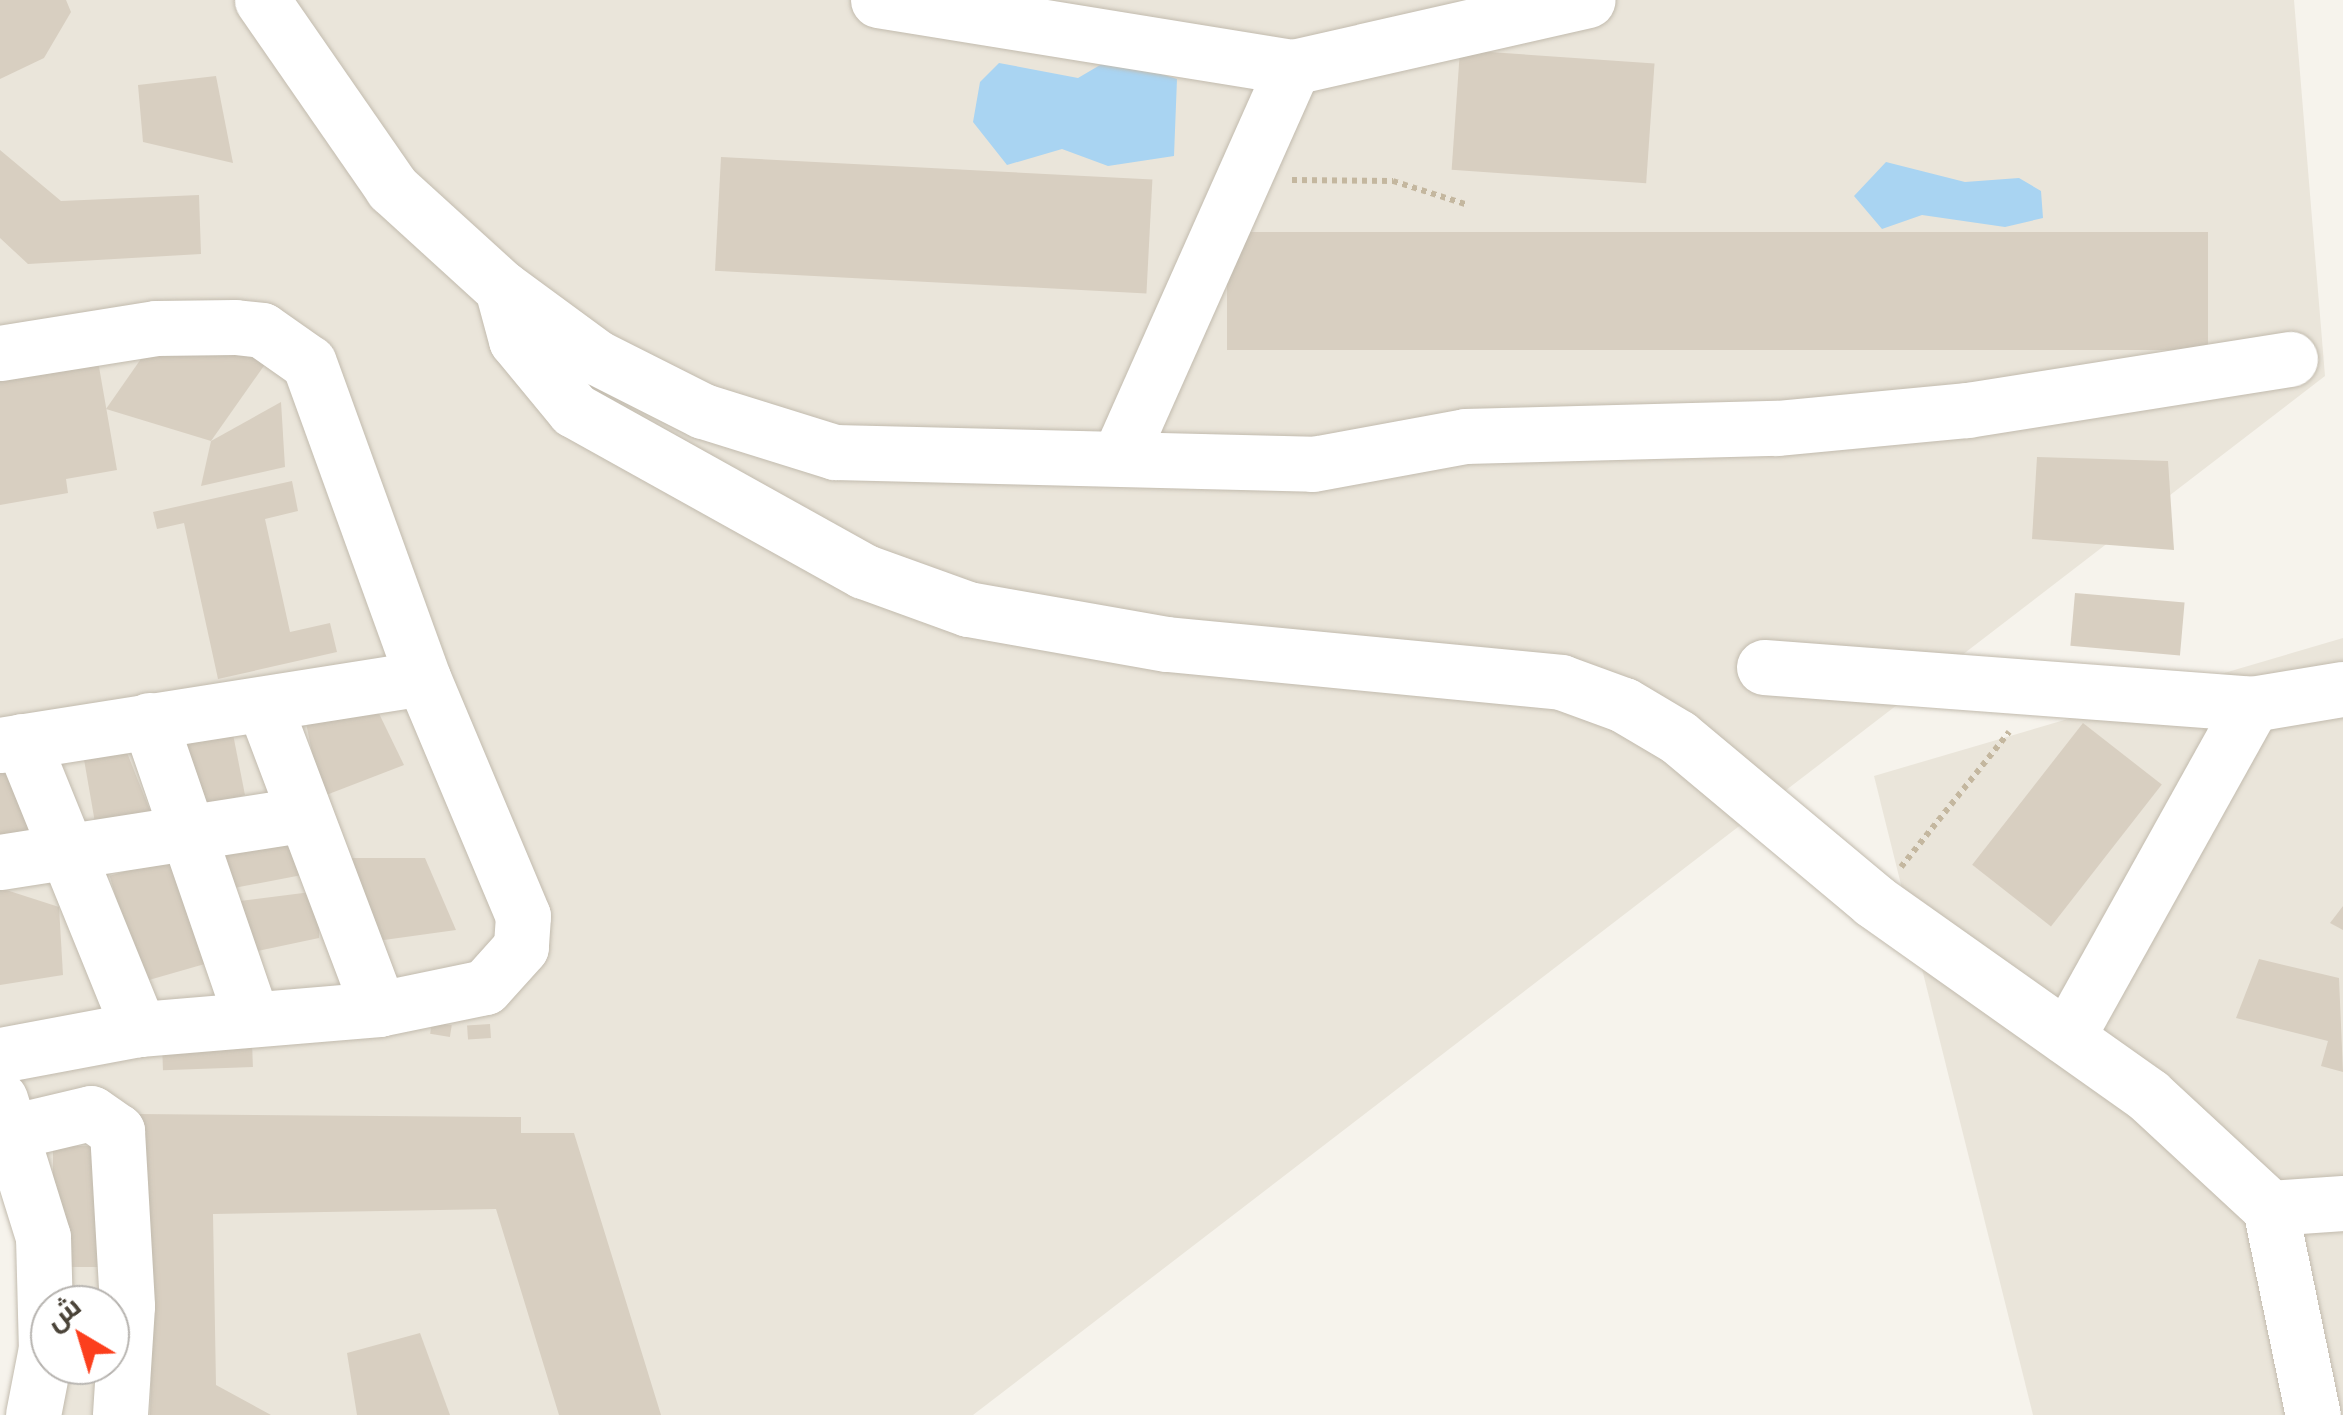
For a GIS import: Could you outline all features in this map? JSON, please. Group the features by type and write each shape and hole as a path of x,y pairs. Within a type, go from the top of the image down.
{"street":[{"path":"262,0 392,188 502,288 596,357 703,411 835,452 959,460 1122,453 1313,464 1465,436 1777,428 1967,410 2290,360"},
{"path":"878,0 1293,67 1588,0"},
{"path":"1122,453 1293,67"},
{"path":"502,288 516,340 574,410 864,571 968,609 1166,644 1561,682 1678,737 1874,901 2148,1095 2270,1208 2314,1415"},
{"path":"0,353 156,328 234,327 290,344 309,364 423,678 523,916 521,948 485,988 379,1010 251,1016 139,1029 0,1054"},
{"path":"1764,667 2048,684 2252,704 2343,689"},
{"path":"139,1029 74,851 11,743 423,678"},
{"path":"264,704 300,816 379,1010"},
{"path":"2067,1036 2252,704"},
{"path":"148,720 251,1016"},
{"path":"0,862 300,816"},
{"path":"33,1415 46,1348 43,1236 8,1115 90,1113 117,1131 127,1306 120,1415"},
{"path":"2270,1208 2343,1203"}],"path":[{"path":"1238,192 1319,174 1393,181 1465,204"},
{"path":"1874,901 2048,684"}],"shaded area":[{"path":"0,0 2294,0 2325,376 973,1415 45,1415 41,1385 130,1385 130,1285 30,1285 30,1303 0,1078"},
{"path":"2343,638 2343,1415 2033,1415 1874,776"}],"water":[{"path":"1112,58 1177,79 1174,156 1108,166 1062,149 1007,165 973,122 980,82 999,63 1078,78"},
{"path":"1886,162 1965,182 2019,178 2041,191 2043,218 2005,227 1922,215 1882,229 1854,196"}],"building":[{"path":"0,0 66,0 71,12 44,58 0,79"},
{"path":"1460,50 1655,64 1646,183 1452,170"},
{"path":"216,76 233,163 143,142 138,85"},
{"path":"0,150 61,201 199,195 201,254 28,264 0,238"},
{"path":"721,157 1152,180 1146,293 715,271"},
{"path":"1227,232 2208,232 2208,350 1227,350"},
{"path":"159,333 268,360 211,441 106,409"},
{"path":"98,361 117,470 66,479 68,493 0,505 0,379"},
{"path":"281,402 285,467 201,486 211,441"},
{"path":"2037,457 2168,461 2174,550 2032,539"},
{"path":"292,481 298,511 265,519 290,632 330,623 337,652 218,679 184,523 157,529 153,512"},
{"path":"2075,593 2185,603 2180,655 2070,646"},
{"path":"370,695 404,765 321,797 304,713"},
{"path":"2083,723 2162,785 2051,926 1972,865"},
{"path":"231,724 245,795 193,809 162,729"},
{"path":"122,740 151,813 97,834 82,748"},
{"path":"0,773 10,773 44,828 0,839"},
{"path":"300,831 302,875 213,892 199,843"},
{"path":"175,857 206,964 140,982 110,876"},
{"path":"332,858 425,858 456,930 355,944"},
{"path":"0,888 59,907 63,975 0,985"},
{"path":"319,891 319,938 234,956 224,903"},
{"path":"2343,906 2343,930 2330,923"},
{"path":"2259,959 2339,978 2343,1072 2321,1066 2328,1041 2236,1018"},
{"path":"432,1022 452,1025 450,1037 430,1034"},
{"path":"490,1024 491,1038 468,1040 467,1026"},
{"path":"252,1041 253,1067 163,1070 162,1044"},
{"path":"136,1114 521,1117 521,1133 574,1133 661,1415 559,1415 496,1209 213,1214 216,1385 271,1415 150,1415 151,1379 139,1379"},
{"path":"53,1146 110,1146 110,1267 53,1267"},
{"path":"420,1333 450,1415 357,1415 347,1353"}]}
